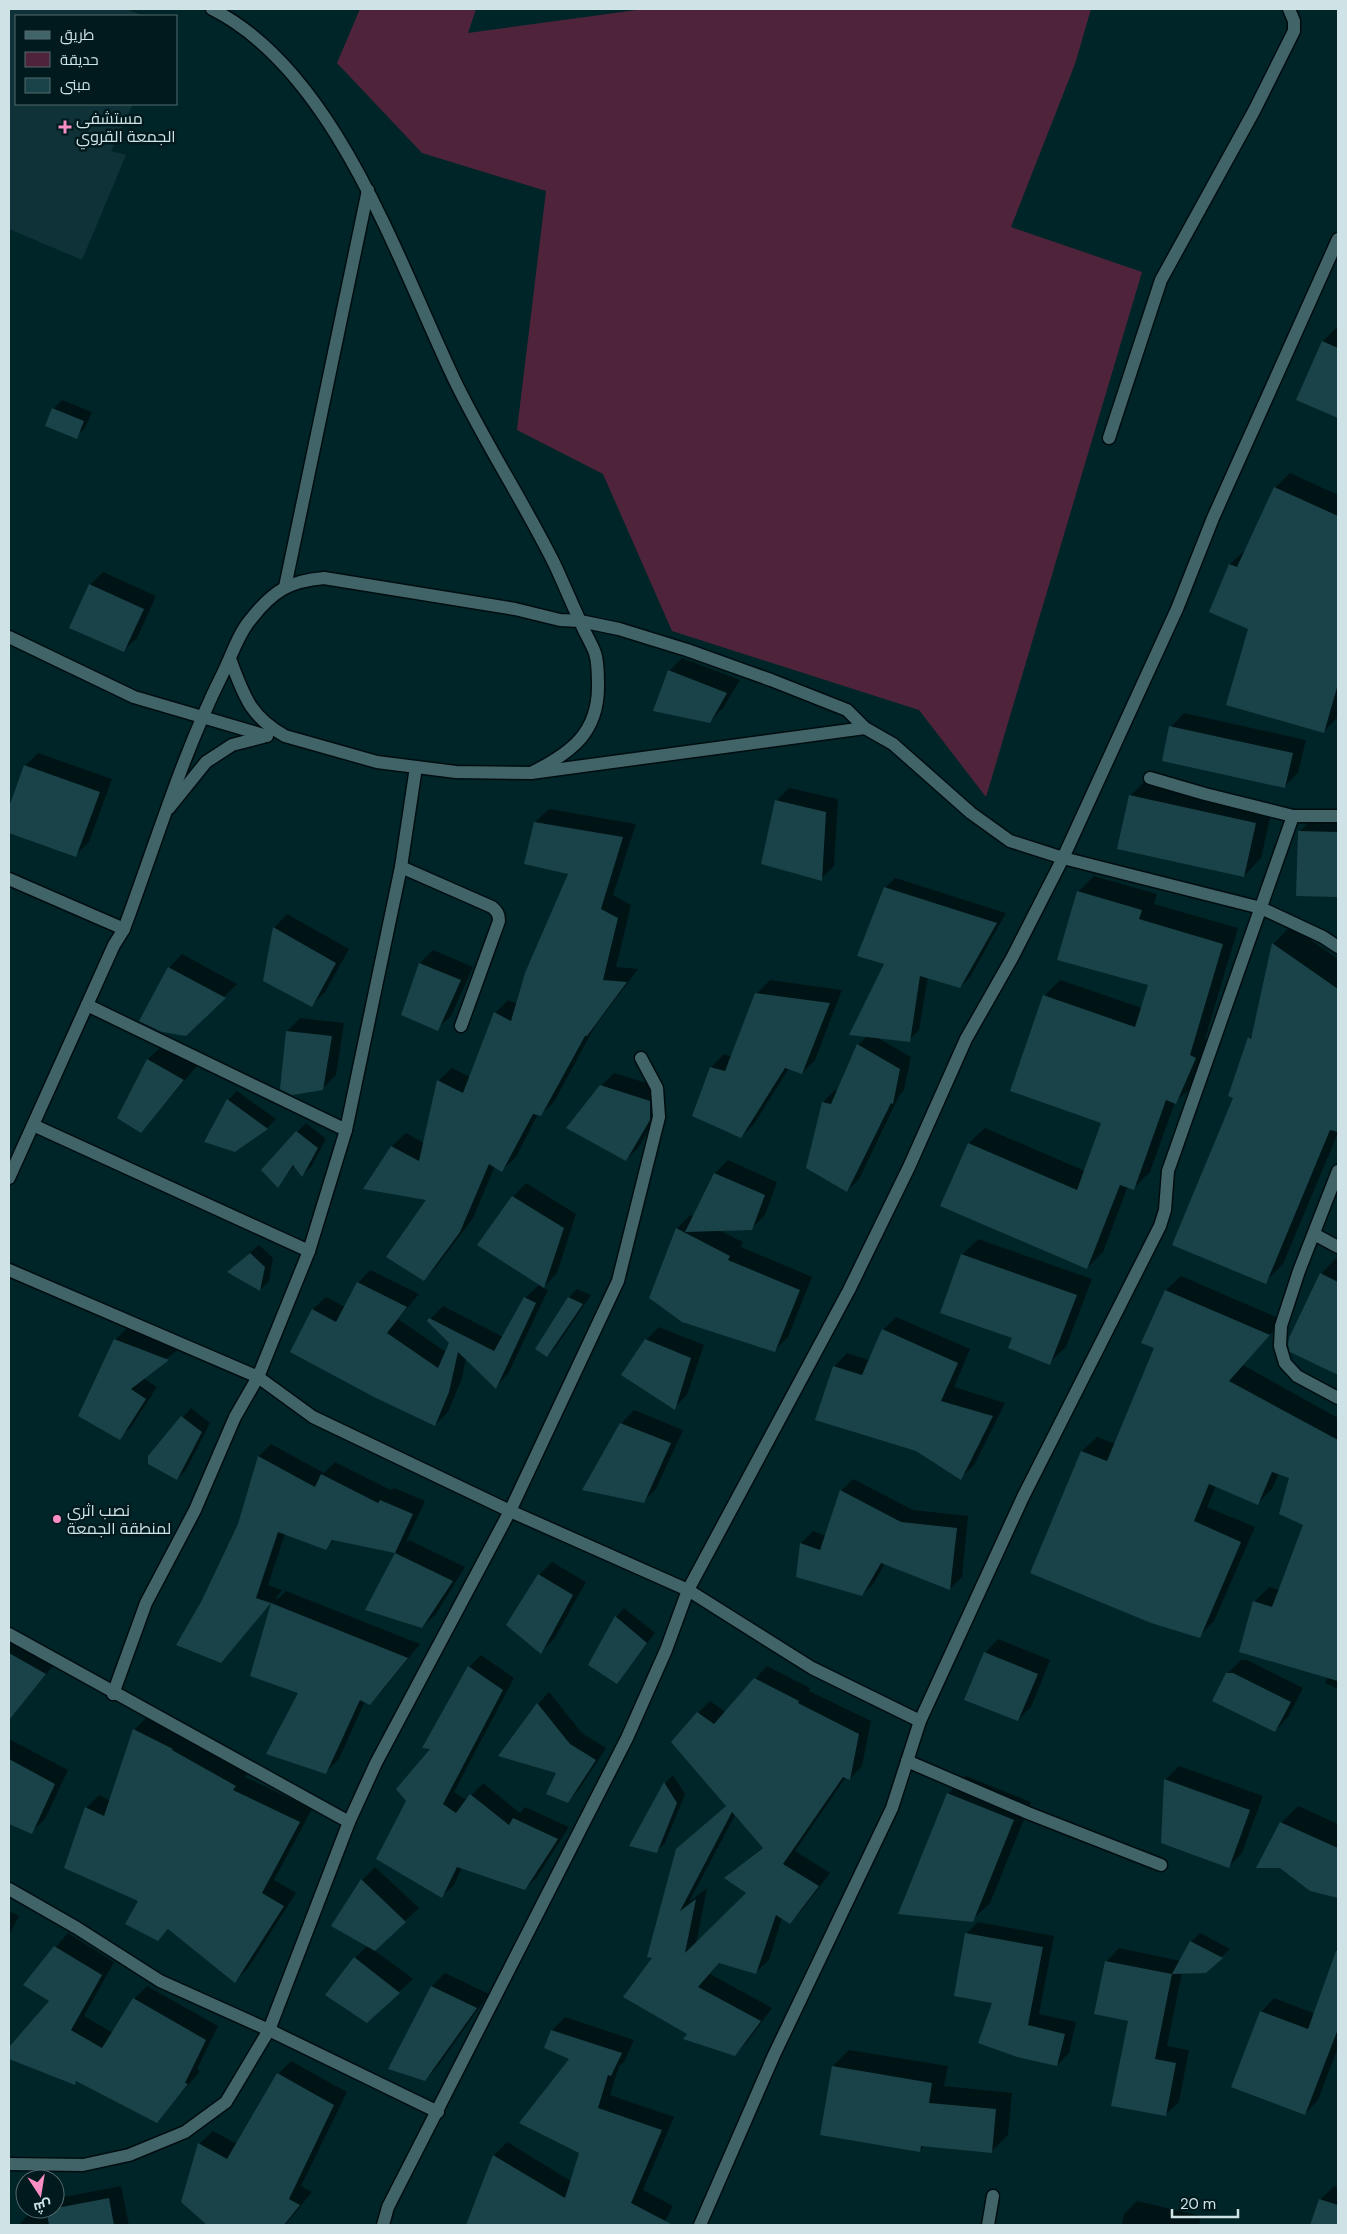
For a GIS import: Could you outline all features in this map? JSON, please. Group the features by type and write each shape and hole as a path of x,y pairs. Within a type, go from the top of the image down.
{"street":[{"path":"212,9 225,15 270,50 305,89 354,163 455,380 554,564 595,654 598,693 594,714 588,727 575,746 559,759 531,773"},
{"path":"1109,438 1161,280 1254,111 1294,31 1294,21 1289,9"},
{"path":"285,587 368,190"},
{"path":"383,2225 388,2207 627,1738 666,1650 688,1590 848,1290 909,1167 966,1039 1012,958 1063,858 1177,609 1214,518 1338,239"},
{"path":"9,1178 114,945 124,929 156,846 165,813 201,718 230,659 238,638 250,619 272,597 285,587 306,580 324,578 340,580 515,609 560,620 580,621 639,635 771,680 847,710 865,728 893,744 971,813 1010,841 1063,858 1260,908 1323,937 1338,947"},
{"path":"9,637 134,697 267,736"},
{"path":"230,659 239,684 257,716 272,729 285,736 377,762 456,772 531,773 865,728"},
{"path":"165,813 180,797 206,762 232,744 267,736 285,736"},
{"path":"113,1694 146,1603 195,1510 235,1417 258,1377 309,1251 346,1130 401,867 416,767"},
{"path":"1150,778 1293,816 1338,816"},
{"path":"700,2225 774,2055 892,1808 920,1721 1023,1497 1160,1226 1165,1210 1168,1171 1293,816"},
{"path":"401,867 492,907 499,916 499,921 461,1026"},
{"path":"9,879 124,929"},
{"path":"87,1004 346,1130"},
{"path":"9,2164 83,2165 129,2156 185,2132 226,2102 269,2030 349,1822 376,1763 510,1510 618,1281 659,1117 657,1088 640,1058"},
{"path":"33,1125 309,1251"},
{"path":"1338,1171 1299,1271 1281,1326 1280,1346 1285,1363 1297,1376 1338,1398"},
{"path":"1314,1234 1338,1247"},
{"path":"9,1270 258,1377 313,1417 510,1510 688,1590 812,1668 920,1721"},
{"path":"9,1634 113,1694 349,1822"},
{"path":"907,1761 1028,1813 1160,1865"},
{"path":"9,1889 77,1928 160,1981 269,2030 438,2112"},
{"path":"988,2225 993,2196"}],"shaded area":[{"name":"مستشفى الجمعة القروي","path":"9,9 127,9 141,15 15,15 15,105 133,105 111,151 126,155 82,260 9,229"}],"green space":[{"path":"360,9 476,9 468,33 644,9 1091,9 1075,64 1011,227 1142,272 986,797 919,710 672,631 603,474 517,430 546,191 422,153 337,63"}],"building":[{"path":"1322,341 1338,348 1338,418 1296,400"},
{"path":"52,408 84,421 77,439 45,426"},
{"path":"1274,487 1338,516 1338,684 1324,733 1226,705 1248,629 1209,612 1229,564 1237,567"},
{"path":"89,584 144,609 124,652 69,628"},
{"path":"668,670 727,693 710,723 653,711"},
{"path":"1169,726 1293,753 1285,788 1162,761"},
{"path":"24,765 100,792 76,857 9,833 9,807"},
{"path":"1129,795 1256,823 1244,877 1117,849"},
{"path":"775,800 826,812 822,881 761,864"},
{"path":"534,822 623,837 601,909 618,918 603,980 627,982 587,1036 585,1036 541,1116 533,1114 502,1172 489,1164 460,1232 424,1281 386,1257 426,1200 363,1189 391,1146 419,1161 437,1080 463,1093 494,1012 511,1021 525,973 568,874 524,864"},
{"path":"1298,831 1338,832 1338,897 1296,896"},
{"path":"884,887 997,923 960,988 920,976 910,1042 849,1035 884,964 857,956"},
{"path":"1077,891 1142,910 1139,919 1223,944 1190,1055 1196,1058 1176,1104 1166,1100 1134,1190 1120,1185 1087,1269 940,1206 968,1143 1077,1190 1101,1123 1010,1091 1043,995 1135,1027 1148,985 1057,960"},
{"path":"273,927 336,963 312,1007 263,981"},
{"path":"1272,943 1338,989 1338,1132 1330,1130 1266,1284 1172,1245 1233,1098 1228,1096 1248,1037 1251,1039"},
{"path":"419,963 461,980 438,1031 401,1015"},
{"path":"168,967 226,998 186,1036 162,1032 139,1021"},
{"path":"755,993 830,1003 802,1074 785,1068 741,1138 692,1116 710,1067 725,1071"},
{"path":"286,1031 332,1036 323,1090 292,1095 280,1089"},
{"path":"857,1044 900,1069 893,1104 891,1103 847,1192 806,1168 822,1102 831,1104"},
{"path":"147,1059 184,1080 141,1133 117,1118"},
{"path":"600,1085 650,1101 650,1120 626,1161 566,1128"},
{"path":"227,1099 268,1129 235,1152 204,1142"},
{"path":"296,1131 318,1148 302,1177 293,1165 278,1188 261,1170"},
{"path":"714,1173 765,1195 752,1230 685,1232"},
{"path":"512,1196 564,1228 544,1288 477,1245"},
{"path":"676,1228 730,1256 728,1260 800,1290 775,1352 682,1322 649,1298"},
{"path":"250,1253 265,1267 260,1291 227,1272"},
{"path":"961,1254 1077,1295 1050,1365 1008,1348 1012,1338 940,1313"},
{"path":"1320,1273 1338,1282 1338,1375 1290,1352 1288,1345 1289,1338"},
{"path":"357,1282 407,1307 387,1333 438,1368 449,1343 427,1321 429,1318 494,1351 524,1297 536,1303 496,1389 458,1352 449,1392 435,1426 374,1397 290,1352 312,1309 336,1322"},
{"path":"1165,1290 1270,1335 1229,1381 1338,1440 1338,1681 1239,1652 1253,1601 1272,1607 1303,1525 1279,1514 1289,1478 1272,1472 1258,1505 1209,1484 1194,1521 1241,1542 1200,1638 1151,1623 1030,1573 1081,1451 1107,1461 1154,1348 1141,1343"},
{"path":"568,1297 583,1304 547,1357 535,1349"},
{"path":"882,1329 958,1363 941,1401 993,1416 961,1480 916,1451 815,1420 833,1366 862,1375"},
{"path":"114,1339 169,1360 131,1389 146,1399 120,1440 78,1416"},
{"path":"645,1339 691,1358 675,1410 621,1375"},
{"path":"181,1416 202,1432 177,1480 148,1464 148,1456"},
{"path":"620,1423 671,1443 644,1503 582,1490"},
{"path":"258,1456 315,1487 321,1474 378,1503 380,1500 413,1514 395,1553 332,1540 326,1550 278,1532 256,1598 271,1603 221,1663 176,1645 201,1602 238,1524"},
{"path":"840,1490 901,1522 957,1528 950,1590 881,1563 862,1596 796,1577 800,1543 820,1550"},
{"path":"395,1553 453,1581 422,1628 365,1610"},
{"path":"538,1574 573,1595 541,1654 506,1625"},
{"path":"271,1603 408,1658 370,1705 360,1700 326,1774 266,1754 298,1693 250,1676"},
{"path":"615,1616 647,1643 617,1684 588,1665"},
{"path":"984,1652 1038,1674 1018,1721 964,1700"},
{"path":"9,1653 46,1674 9,1720"},
{"path":"468,1666 503,1690 443,1804 456,1813 470,1794 509,1825 513,1818 558,1839 525,1890 457,1867 442,1898 376,1859 406,1801 396,1789 430,1749 422,1748"},
{"path":"1226,1673 1233,1673 1291,1702 1275,1732 1212,1701"},
{"path":"754,1678 859,1734 850,1780 843,1777 783,1864 819,1886 790,1924 776,1915 756,1974 719,1963 698,1987 761,2021 735,2056 683,2039 687,2034 623,1997 652,1958 647,1957 676,1849 726,1806 671,1742 697,1712 714,1724","holes":["732,1812 763,1848 724,1878 746,1893 685,1953 696,1899 680,1911"]},
{"path":"537,1703 570,1744 596,1760 568,1803 546,1794 556,1773 498,1756"},
{"path":"133,1729 173,1749 236,1786 233,1790 300,1822 262,1893 284,1906 235,1983 168,1929 158,1941 125,1924 138,1901 64,1868 85,1807 104,1816"},
{"path":"9,1759 55,1784 32,1834 9,1824"},
{"path":"1164,1779 1250,1810 1229,1868 1161,1843"},
{"path":"664,1782 677,1803 657,1853 629,1846"},
{"path":"947,1793 1014,1820 973,1922 898,1914"},
{"path":"1280,1822 1338,1848 1338,1898 1310,1891 1280,1868 1256,1868"},
{"path":"361,1879 406,1922 375,1951 331,1926"},
{"path":"965,1933 1043,1947 1028,2025 1065,2034 1057,2066 1017,2057 978,2043 992,2003 954,1996"},
{"path":"1190,1941 1223,1958 1206,1973 1172,1974"},
{"path":"54,1946 102,1975 71,2030 102,2048 133,1998 206,2040 185,2083 188,2084 157,2123 76,2081 75,2085 9,2059 9,2047 49,2001 23,1985"},
{"path":"1336,1951 1338,1951 1338,2029 1305,2115 1231,2087 1260,2011 1308,2029"},
{"path":"354,1957 400,1993 367,2023 325,1995"},
{"path":"1105,1961 1172,1974 1155,2059 1176,2063 1166,2116 1111,2106 1128,2021 1094,2014"},
{"path":"431,1986 477,2008 425,2081 388,2069"},
{"path":"551,2030 622,2053 611,2076 608,2075 598,2108 662,2130 631,2203 673,2225 466,2225 493,2155 565,2198 579,2153 519,2123 569,2059 544,2048"},
{"path":"832,2066 932,2083 929,2103 996,2109 992,2153 921,2146 920,2152 820,2135"},
{"path":"277,2073 334,2105 289,2199 300,2205 284,2225 207,2225 181,2202 198,2143 227,2159"},
{"path":"109,2198 114,2225 49,2225 48,2219 65,2219 65,2206"},
{"path":"1319,2199 1338,2205 1338,2225 1310,2225"}],"place":[{"name":"مستشفى الجمعة القروي","path":"65,127"},
{"name":"نصب اثري لمنطقة الجمعة","path":"57,1519"}]}
